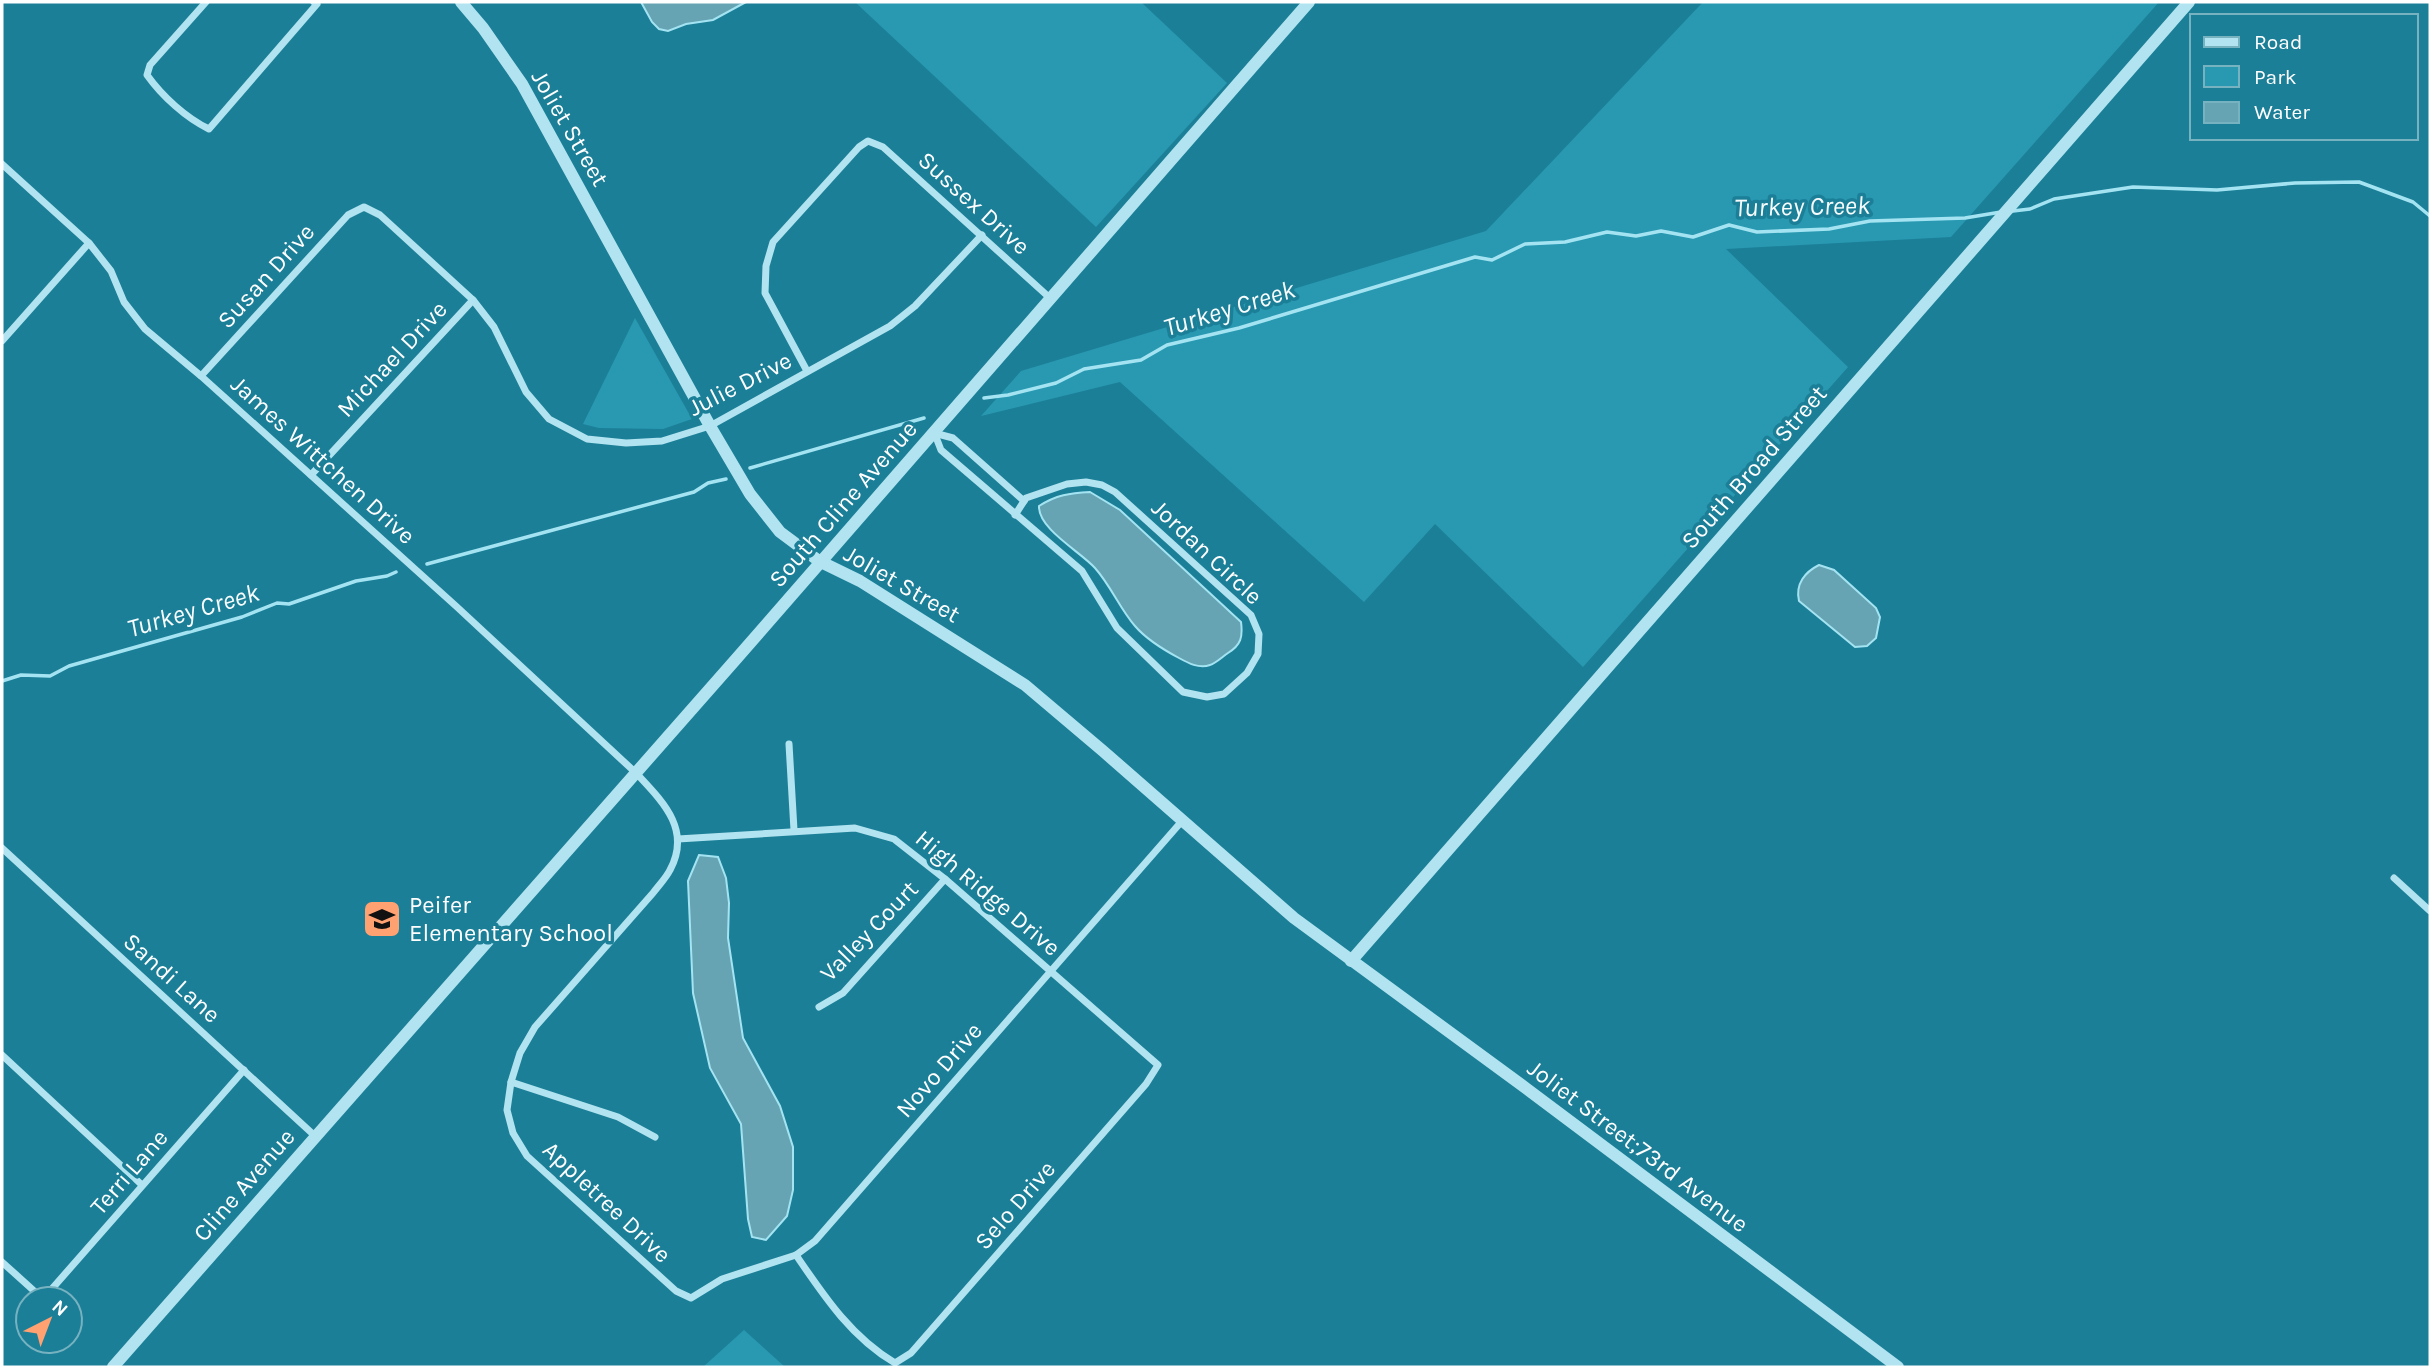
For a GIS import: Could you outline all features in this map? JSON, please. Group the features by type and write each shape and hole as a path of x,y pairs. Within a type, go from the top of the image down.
{"street":[{"path":"206,2 150,65 147,75 154,85 195,122 209,129 317,3"},
{"name":"Joliet Street","path":"461,2 483,28 522,85 710,426 762,513 780,532 819,561 860,581 1025,685 1294,918 1350,961"},
{"name":"South Cline Avenue","path":"407,1032 1309,2"},
{"name":"South Broad Street","path":"1350,961 2189,2"},
{"name":"Sussex Drive","path":"807,371 765,293 766,266 773,242 859,147 868,141 883,147 1051,299"},
{"name":"James Wittchen Drive","path":"2,164 89,243 111,271 124,302 145,329 311,475 636,773 673,818 678,839"},
{"name":"Julie Drive","path":"364,207 380,215 473,300 494,327 526,393 549,419 587,439 626,443 662,441 710,426 898,319 915,306 982,235"},
{"name":"Susan Drive","path":"201,376 348,215 364,207"},
{"path":"2,341 89,243"},
{"name":"Michael Drive","path":"311,475 473,300"},
{"path":"934,432 953,438 1024,501 1015,515"},
{"name":"Jordan Circle","path":"934,432 941,450 1082,571 1117,628 1183,692 1207,697 1224,694 1247,673 1258,654 1259,634 1251,615 1115,492 1102,485 1086,482 1067,484 1024,501"},
{"path":"789,744 794,830"},
{"name":"Novo Drive","path":"691,1298 722,1279 796,1255 814,1241 1182,821"},
{"name":"High Ridge Drive","path":"678,839 855,828 894,839 945,879 1158,1065"},
{"name":"Appletree Drive","path":"678,839 671,869 653,893 535,1027 520,1054 506,1110 513,1133 527,1156 676,1291 691,1298"},
{"name":"Sandi Lane","path":"2,848 315,1136"},
{"path":"2394,878 2430,911"},
{"name":"Valley Court","path":"819,1007 843,993 945,879"},
{"name":"Joliet Street;73rd Avenue","path":"1350,961 1527,1089 1898,1367"},
{"name":"Cline Avenue","path":"113,1367 407,1032"},
{"path":"2,1055 142,1185"},
{"name":"Selo Drive","path":"796,1255 830,1305 858,1336 895,1363 911,1353 1146,1084 1158,1065"},
{"name":"Terri Lane","path":"55,1285 244,1070"},
{"path":"511,1082 618,1116 655,1137"},
{"path":"2,1262 27,1285"}],"green space":[{"path":"855,2 1141,2 1227,83 1096,227"},
{"path":"1703,2 2159,2 1951,237 1726,249 1848,367 1583,667 1435,524 1364,602 1120,382 981,416 1021,371 1486,231"},
{"path":"635,318 692,419 663,429 599,428 583,424"},
{"path":"744,1330 785,1367 703,1367"}],"water":[{"path":"641,2 746,2 713,20 686,24 668,31 659,29 652,22"},
{"path":"1090,492 1120,510 1241,622 1241,636 1236,647 1212,664 1198,666 1167,652 1140,631 1095,568 1061,540 1041,515 1039,506 1051,499"},
{"path":"1819,565 1834,570 1876,608 1880,617 1876,638 1867,646 1855,647 1799,601 1798,589 1802,579"},
{"path":"699,855 718,857 726,878 729,903 728,938 743,1038 780,1106 793,1147 793,1190 787,1216 766,1240 752,1237 748,1219 741,1124 710,1068 693,993 688,881"}],"waterway":[{"name":"Turkey Creek","path":"2013,211 2030,209 2054,199 2133,187 2217,190 2295,183 2359,182 2413,202 2430,216"},
{"name":"Turkey Creek","path":"984,398 1056,383 1084,369 1141,360 1167,345 1239,328 1475,257 1492,260 1525,244 1565,242 1607,232 1636,236 1661,231 1693,237 1729,225 1757,232 1829,229 1870,221 1965,218 2001,212"},
{"name":"Turkey Creek","path":"750,468 924,418"},
{"name":"Turkey Creek","path":"427,564 694,492 708,483 726,479"},
{"name":"Turkey Creek","path":"2,681 21,675 50,676 69,666 242,617 277,603 289,604 356,581 396,572"}],"place":[{"name":"Peifer Elementary School","path":"382,919"}]}
